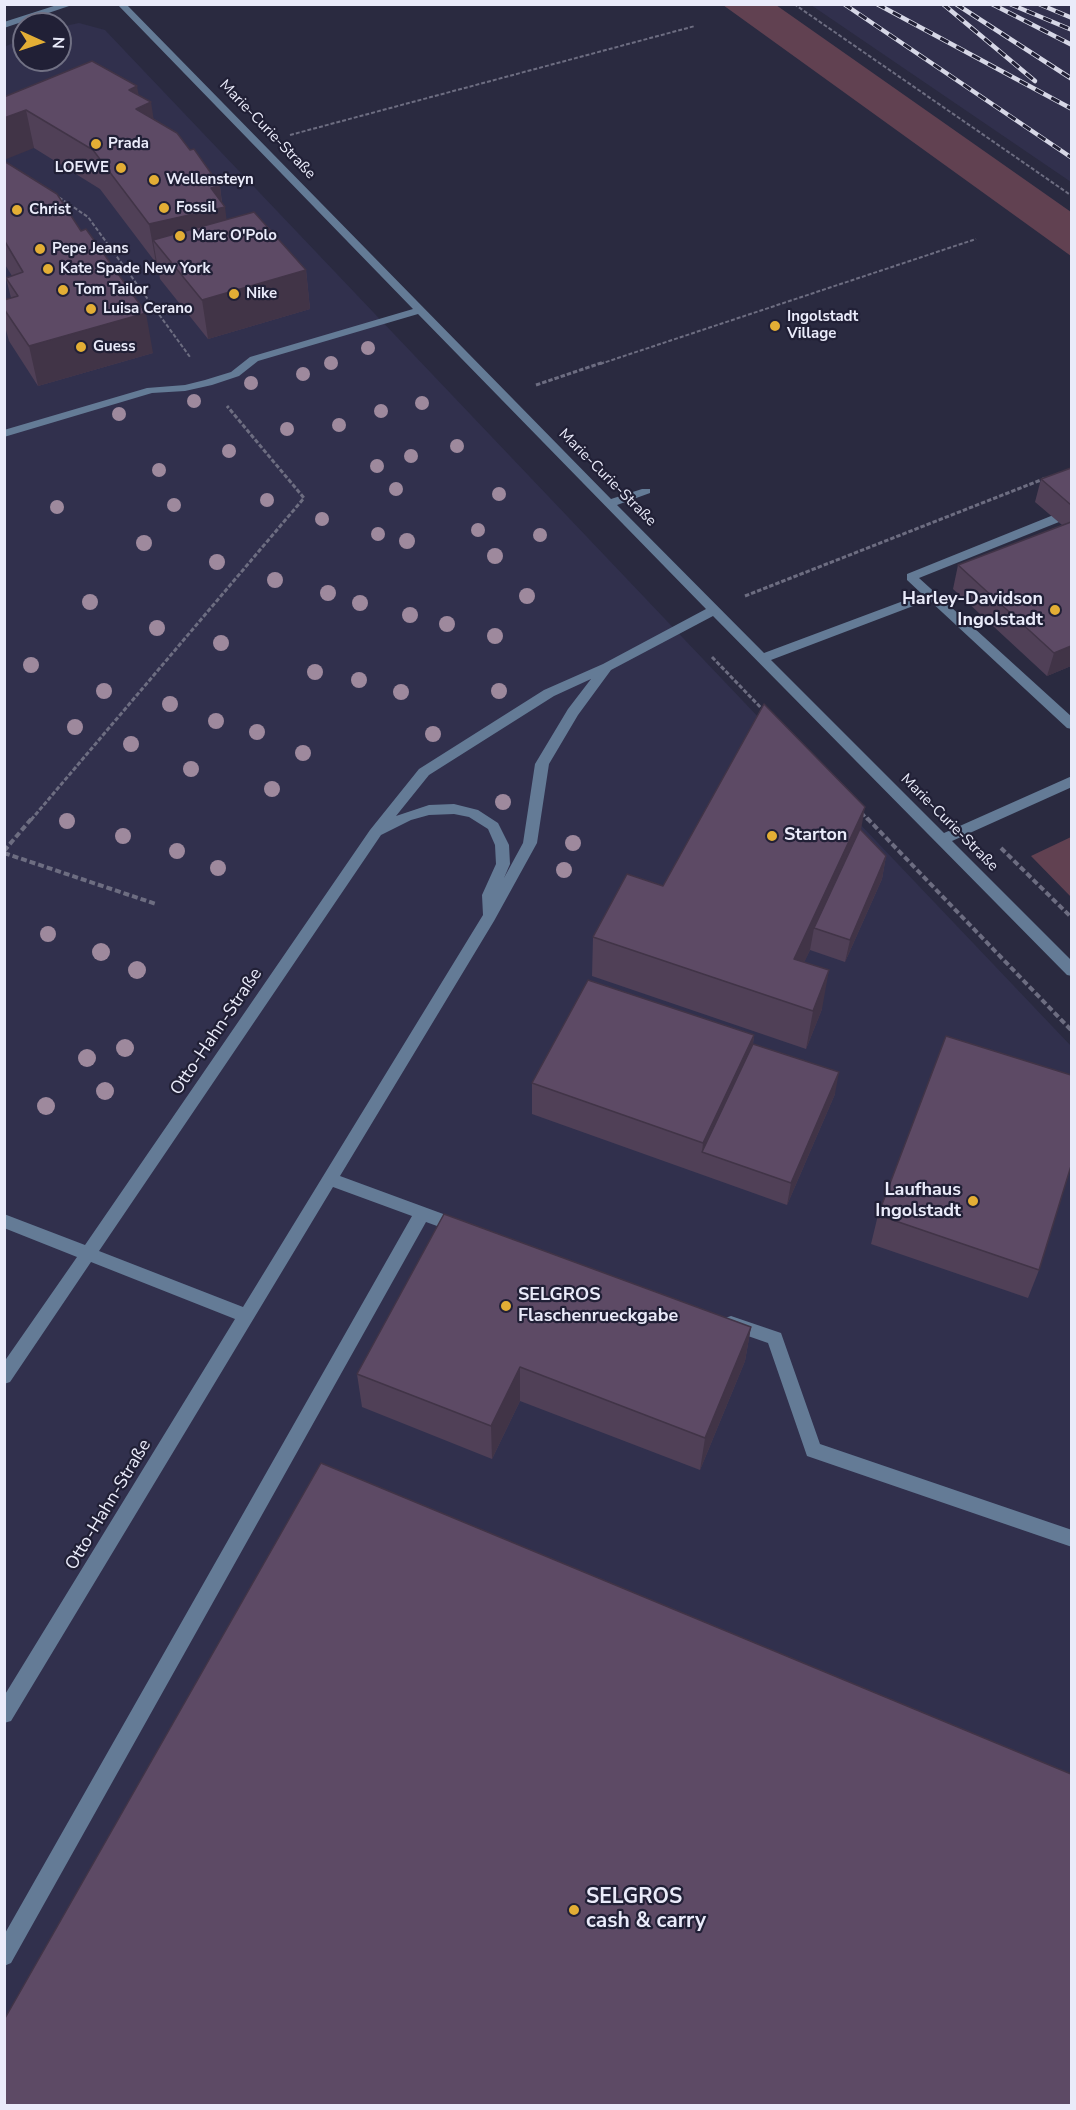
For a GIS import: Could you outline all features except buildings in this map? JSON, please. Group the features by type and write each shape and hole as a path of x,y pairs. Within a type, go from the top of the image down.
{"street":[{"path":"4,25 70,4"},
{"name":"Marie-Curie-Straße","path":"121,4 609,504 1071,971"},
{"path":"5,434 151,390 185,388 208,383 235,374 254,359 420,310"},
{"path":"609,504 646,491"},
{"path":"1055,519 911,577 1071,726"},
{"path":"763,658 930,595"},
{"name":"Otto-Hahn-Straße","path":"4,1377 91,1253 375,833 424,772 549,693 607,667 715,610"},
{"name":"Otto-Hahn-Straße","path":"4,1714 489,917 530,843 542,764 573,712 607,667"},
{"path":"942,840 1071,781"},
{"name":"Otto-Hahn-Straße","path":"375,833 406,817 429,810 454,809 473,813 493,826 502,845 503,864 489,895 489,917"},
{"path":"330,1179 477,1234"},
{"path":"4,1956 422,1214"},
{"path":"4,1221 91,1253 247,1316"},
{"path":"720,1319 775,1338 813,1450 1071,1539"}],"path":[{"path":"795,4 1071,196"},
{"path":"283,137 695,26"},
{"path":"50,192 88,216 208,383 304,498 4,852 156,904"},
{"path":"535,386 975,239"},
{"path":"715,610 747,595 1050,477"}],"shaded area":[{"path":"723,5 776,5 1071,212 1071,256"},
{"path":"811,5 1071,5 1071,182"},
{"path":"79,23 105,30 1071,1046 1071,2105 5,2105 4,47 12,43 12,72 72,72 72,24"},
{"path":"1071,837 1071,897 1031,856"}],"railway":[{"path":"844,4 1072,158"},
{"path":"877,4 1072,109"},
{"path":"943,4 1035,81"},
{"path":"956,4 1072,79"},
{"path":"992,4 1072,45"},
{"path":"1010,4 1072,30"},
{"path":"1039,4 1072,18"}],"place":[{"name":"Prada","path":"96,144"},
{"name":"LOEWE","path":"121,168"},
{"name":"Wellensteyn","path":"154,180"},
{"name":"Fossil","path":"164,208"},
{"name":"Christ","path":"17,210"},
{"name":"Marc O'Polo","path":"180,236"},
{"name":"Pepe Jeans","path":"40,249"},
{"name":"Kate Spade New York","path":"48,269"},
{"name":"Tom Tailor","path":"63,290"},
{"name":"Nike","path":"234,294"},
{"name":"Luisa Cerano","path":"91,309"},
{"name":"Ingolstadt Village","path":"775,326"},
{"name":"Guess","path":"81,347"},
{"name":"Harley-Davidson Ingolstadt","path":"1055,610"},
{"name":"Starton","path":"772,836"},
{"name":"Laufhaus Ingolstadt","path":"973,1201"},
{"name":"SELGROS Flaschenrueckgabe","path":"506,1306"},
{"name":"SELGROS cash & carry","path":"574,1910"}]}
